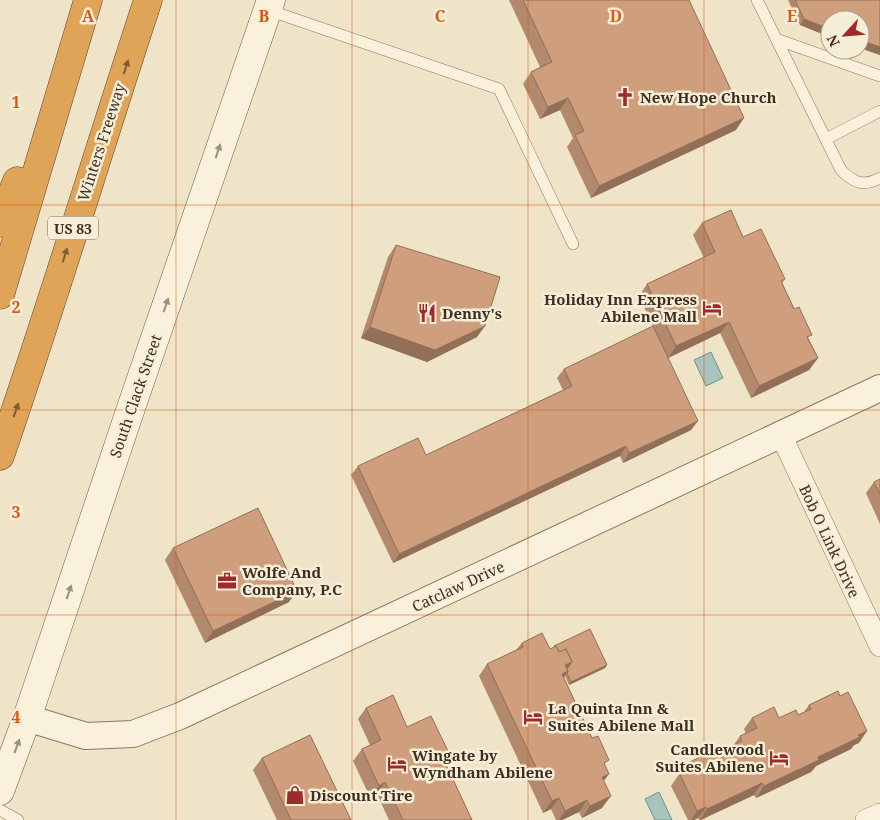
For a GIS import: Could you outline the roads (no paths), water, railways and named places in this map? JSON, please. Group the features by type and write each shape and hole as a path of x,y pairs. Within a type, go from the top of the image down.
{"highway":[{"path":"0,295 69,57 88,0"},
{"name":"Winters Freeway","path":"0,456 40,340 84,191 148,0"},
{"path":"0,223 69,57"}],"main road":[{"name":"South Clack Street","path":"0,791 27,718 269,5"}],"street":[{"name":"Catclaw Drive","path":"27,718 86,736 133,734 180,716 880,388"},
{"name":"Bob O Link Drive","path":"780,435 880,646"},
{"path":"866,820 880,814"}],"lane":[{"path":"757,0 841,170 852,181 867,185 880,178"},
{"path":"269,5 499,89 573,244"},
{"path":"776,39 880,76"},
{"path":"826,139 880,111"},
{"path":"0,810 18,820"}],"water":[{"path":"711,352 723,378 706,386 694,360"},
{"path":"659,792 672,820 655,820 645,799"}],"place":[{"name":"New Hope Church","path":"625,97"},
{"name":"Holiday Inn Express Abilene Mall","path":"712,308"},
{"name":"Denny's","path":"427,313"},
{"name":"Wolfe And Company, P.C","path":"227,581"},
{"name":"La Quinta Inn & Suites Abilene Mall","path":"533,717"},
{"name":"Candlewood Suites Abilene","path":"779,758"},
{"name":"Wingate by Wyndham Abilene","path":"397,764"},
{"name":"Discount Tire","path":"295,795"}]}
